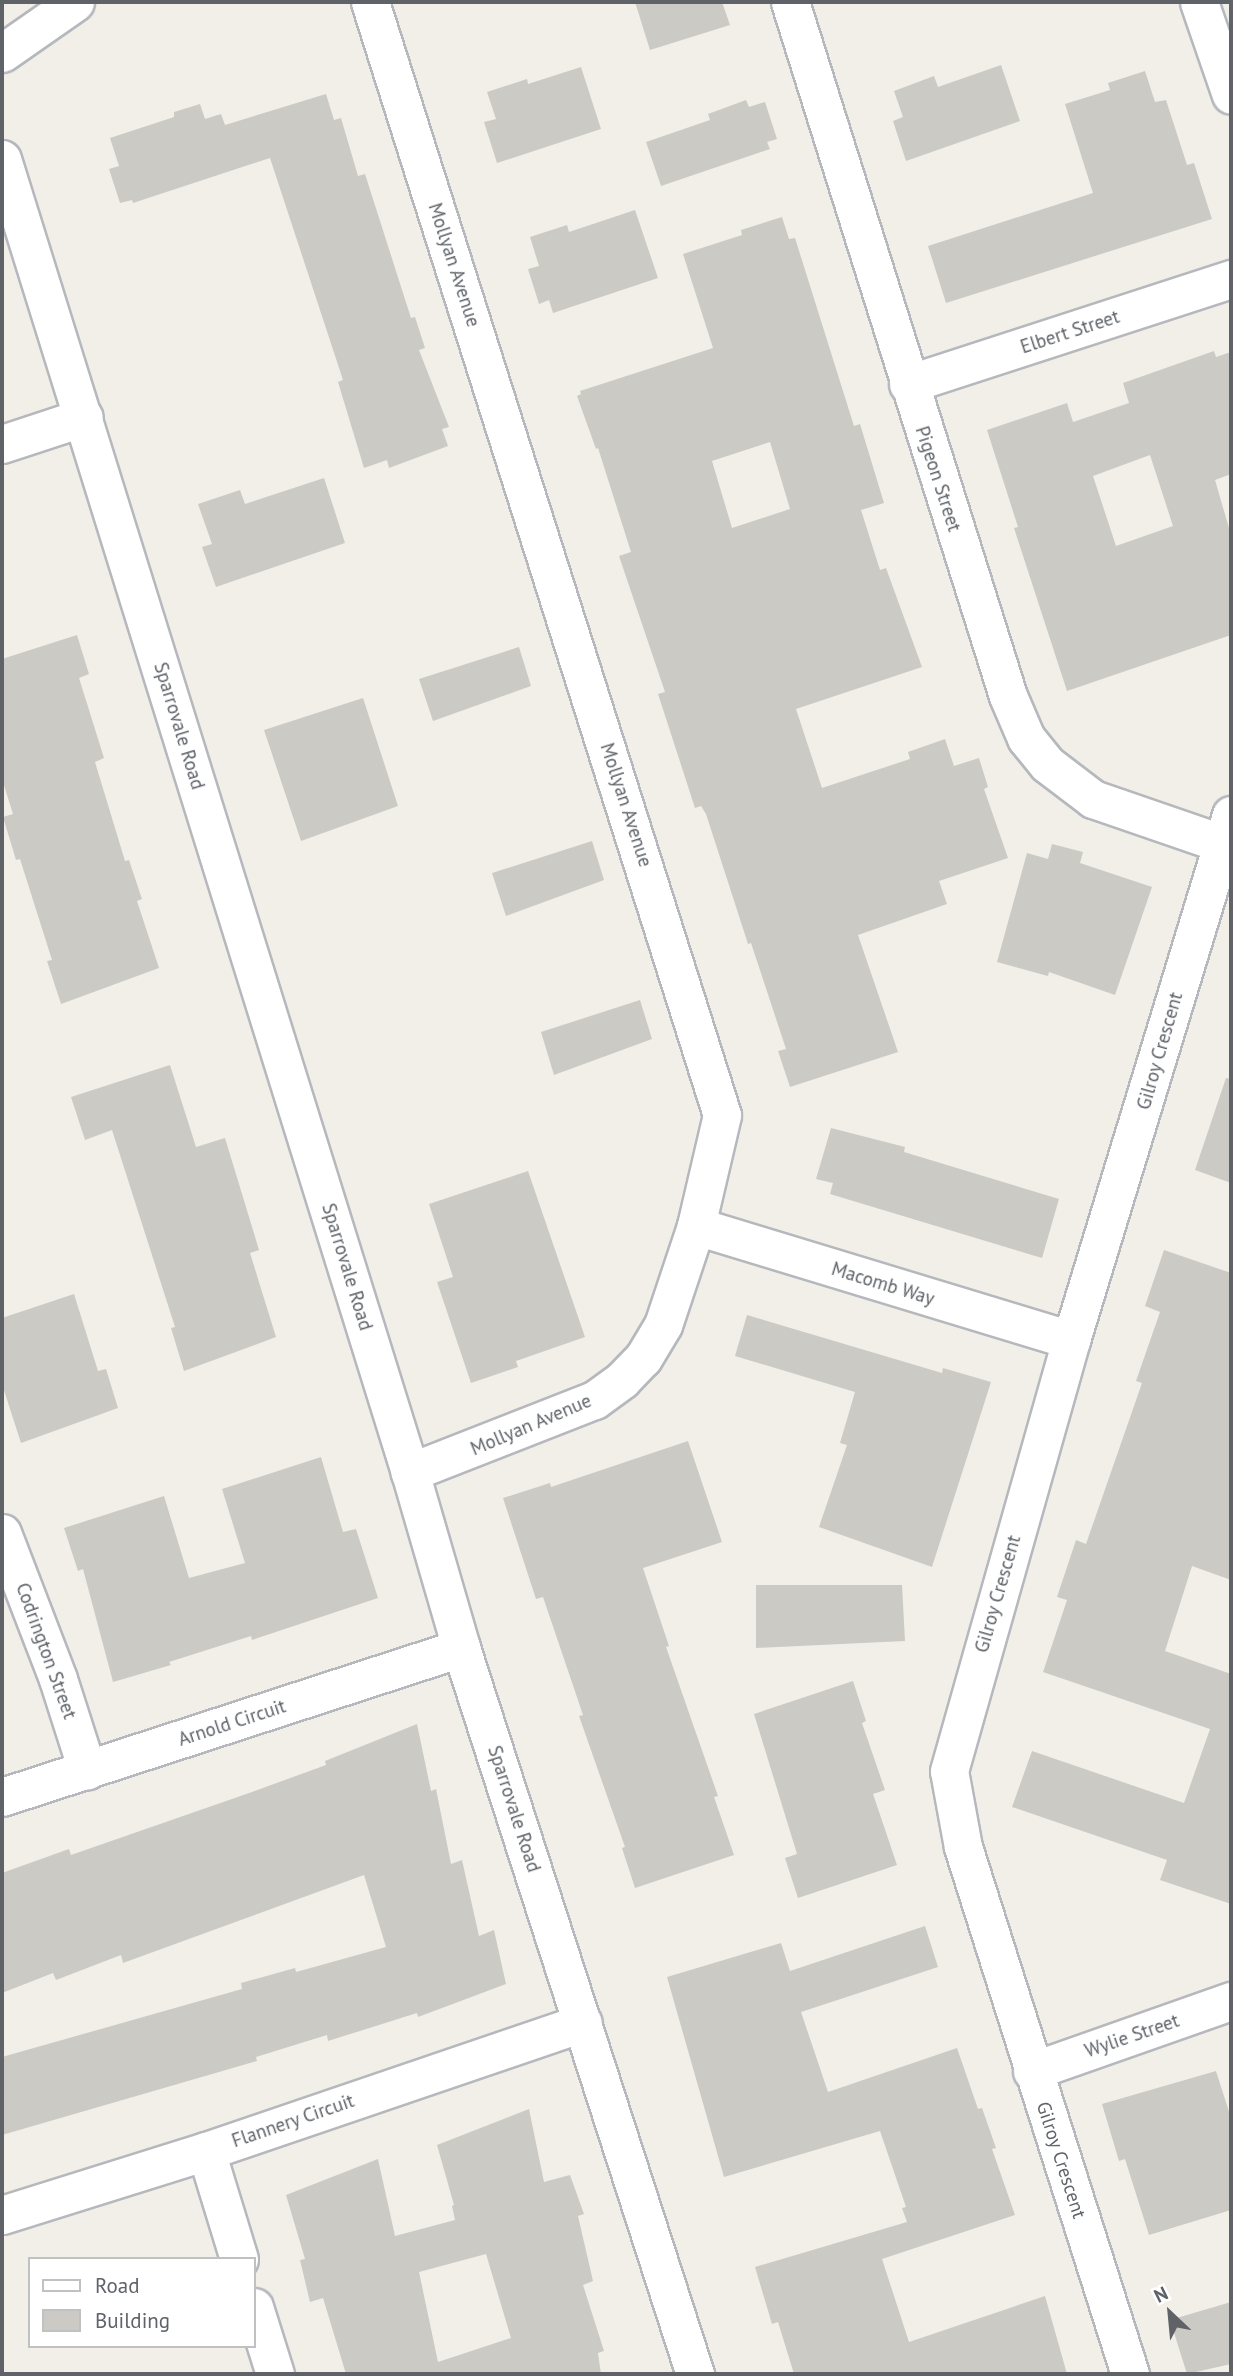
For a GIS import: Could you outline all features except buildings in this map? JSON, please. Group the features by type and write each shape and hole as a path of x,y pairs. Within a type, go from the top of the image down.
{"street":[{"path":"2,53 75,2"},
{"name":"Mollyan Avenue","path":"370,2 720,1104 722,1124 696,1226 663,1325 643,1358 622,1380 572,1410 410,1472"},
{"name":"Pigeon Street","path":"789,2 1008,696 1026,738 1047,764 1093,799 1226,829"},
{"path":"1199,2 1231,95"},
{"name":"Sparrovale Road","path":"2,159 410,1472 461,1648 695,2374"},
{"name":"Elbert Street","path":"908,384 1231,279"},
{"path":"2,444 84,417"},
{"name":"Gilroy Crescent","path":"1130,2374 963,1847 949,1771 1071,1340 1226,829"},
{"name":"Macomb Way","path":"696,1226 1071,1340"},
{"name":"Codrington Street","path":"2,1533 58,1679 87,1770"},
{"name":"Arnold Circuit","path":"2,1797 461,1648"},
{"name":"Wylie Street","path":"1032,2071 1231,2001"},
{"name":"Flannery Circuit","path":"2,2215 206,2151 583,2023"},
{"path":"206,2151 238,2257"},
{"path":"256,2313 275,2374"}]}
